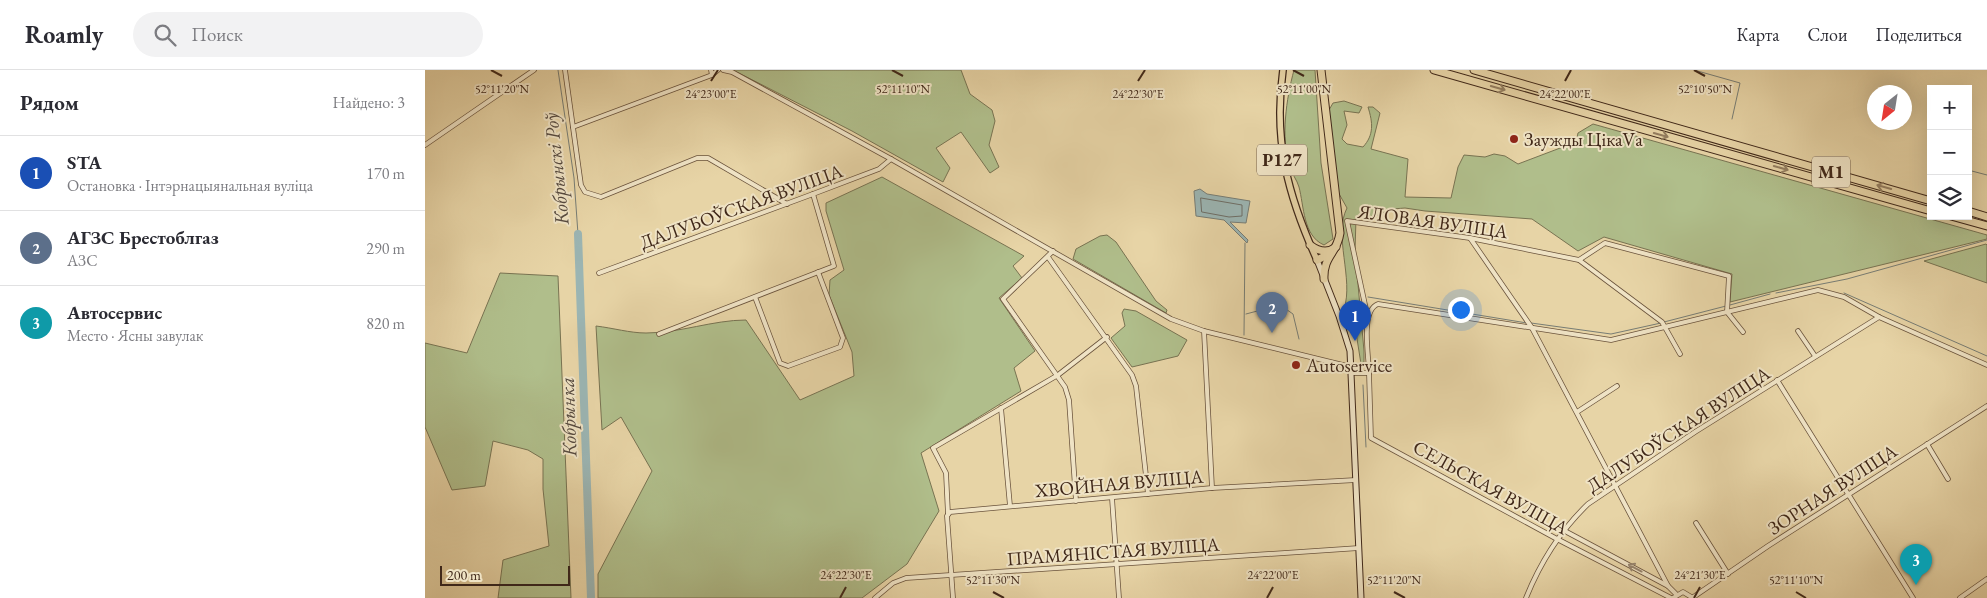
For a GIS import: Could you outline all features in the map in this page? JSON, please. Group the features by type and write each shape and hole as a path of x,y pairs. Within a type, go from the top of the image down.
{"highway":[{"name":"Р127","path":"1321,70 1340,232 1338,245"},
{"name":"М1","path":"1434,70 1927,210"},
{"name":"М1","path":"1474,70 1927,199"},
{"path":"1972,212 1987,216"},
{"path":"1965,220 1987,226"},
{"path":"1310,245 1317,251 1325,251 1331,250 1338,245"},
{"path":"1317,260 1334,250 1338,245"},
{"path":"1324,279 1324,266 1338,245"}],"main road":[{"name":"Р127","path":"1283,70 1279,117 1281,151 1288,183 1310,245 1339,316 1350,352 1351,370"},
{"path":"1351,370 1361,598"}],"street":[{"path":"425,145 534,70"},
{"path":"565,70 581,185 585,192 601,197 697,158 708,158 787,204"},
{"path":"573,128 719,70"},
{"path":"723,70 732,72 891,159 1171,319 1204,331 1351,370 1369,373 1368,316 1373,306 1378,304 1611,340 1818,290 1844,297 1879,317 1987,364"},
{"name":"ДАЛУБОЎСКАЯ ВУЛІЦА","path":"599,273 879,169 891,159"},
{"path":"659,334 834,266 813,194"},
{"name":"ЯЛОВАЯ ВУЛІЦА","path":"1368,316 1347,221 1470,238 1579,260 1662,322 1680,354"},
{"path":"1470,238 1532,328 1668,586"},
{"path":"1579,260 1605,242 1729,276 1727,312 1743,332"},
{"path":"1053,251 1003,299 1065,387 1069,400 1077,501"},
{"path":"1047,257 1107,337 1132,374 1136,386 1148,494"},
{"path":"755,297 780,363 788,366 840,347 843,338 818,272"},
{"name":"ДАЛУБОЎСКАЯ ВУЛІЦА","path":"1526,598 1557,539 1588,504 1777,380 1879,317"},
{"path":"1204,331 1212,488"},
{"path":"1798,331 1815,356"},
{"path":"953,598 946,474 933,448 1058,375 1107,337"},
{"name":"СЕЛЬСКАЯ ВУЛІЦА","path":"1369,373 1371,438 1557,539 1673,597"},
{"path":"1777,380 1913,598"},
{"path":"1577,412 1617,386"},
{"name":"ЗОРНАЯ ВУЛІЦА","path":"1673,597 1687,592 1693,598 1727,574 1987,406"},
{"path":"1001,408 1011,506"},
{"path":"1927,444 1948,480"},
{"name":"ХВОЙНАЯ ВУЛІЦА","path":"948,514 1011,506 1212,488 1356,480"},
{"path":"1112,498 1119,598"},
{"path":"1696,523 1727,574"},
{"name":"СЕЛЬСКАЯ ВУЛІЦА","path":"1563,530 1668,586 1673,597"},
{"name":"ПРАМЯНІСТАЯ ВУЛІЦА","path":"875,598 893,584 906,578 1359,548"},
{"path":"1960,598 1987,579"}],"green space":[{"path":"733,70 961,70 970,94 992,110 995,121 989,145 999,167 990,173 961,132 936,148 950,168 943,182 852,131"},
{"path":"1294,70 1315,70 1321,163 1333,239 1324,245 1317,241 1308,228 1299,187 1289,166 1285,143 1285,118"},
{"path":"1344,101 1362,107 1359,113 1344,111 1347,125 1342,139 1347,144 1363,147 1371,133 1371,118 1368,107 1373,107 1380,113 1371,149 1408,159 1405,197 1451,198 1458,167 1464,155 1485,157 1494,154 1505,156 1518,164 1576,142 1578,133 1593,124 1927,218 1927,220 1934,220 1987,235 1987,239 1730,302 1732,274 1604,237 1578,251 1532,219 1405,208 1392,209 1375,216 1356,218 1355,251 1364,351 1364,362 1361,364 1355,326 1344,309 1347,284 1342,231 1343,219 1347,208 1338,192 1329,110 1333,103"},
{"path":"882,177 1024,256 1013,266 1022,278 999,298 1035,351 1014,368 1021,391 921,453 939,511 907,564 862,598 598,598 598,574 652,471 621,417 602,430 596,326 646,333 746,320 800,400 854,376 852,352 829,295 830,280 844,270 826,211 826,203"},
{"path":"1107,235 1116,242 1156,301 1167,310 1166,313 1073,259 1076,249 1100,236"},
{"path":"1986,244 1987,283 1924,261"},
{"path":"500,273 558,276 571,598 498,598 503,560 549,546 543,489 543,459 528,450 493,441 485,486 452,490 425,427 425,343 467,353"},
{"path":"1124,309 1136,311 1187,340 1178,356 1132,367 1111,338 1125,326 1122,313"}],"water":[{"path":"1200,189 1207,194 1250,201 1246,223 1230,222 1248,240 1247,243 1224,220 1196,216 1194,191"}],"waterway":[{"name":"Кобрынскі Роў","path":"558,70 574,178 578,234"},
{"path":"1694,70 1740,83 1732,119"},
{"path":"1972,171 1987,175"},
{"name":"Кобрынка","path":"578,234 591,598"},
{"path":"1776,293 1847,279 1987,240"},
{"path":"1244,335 1245,243"},
{"path":"1844,293 1987,356"},
{"path":"1730,305 1770,294"},
{"path":"1368,297 1527,323"},
{"path":"1246,314 1280,305 1293,314 1299,339"},
{"path":"1664,322 1726,306"},
{"path":"1531,323 1611,334 1661,323"},
{"path":"1363,385 1366,447"}],"place":[{"name":"Заужды ЦікаVа","path":"1514,139"},
{"name":"АГЗС Брестоблгаз","path":"1272,333"},
{"name":"STA","path":"1355,341"},
{"name":"Autoservice","path":"1296,365"},
{"name":"Автосервис","path":"1916,585"}]}
